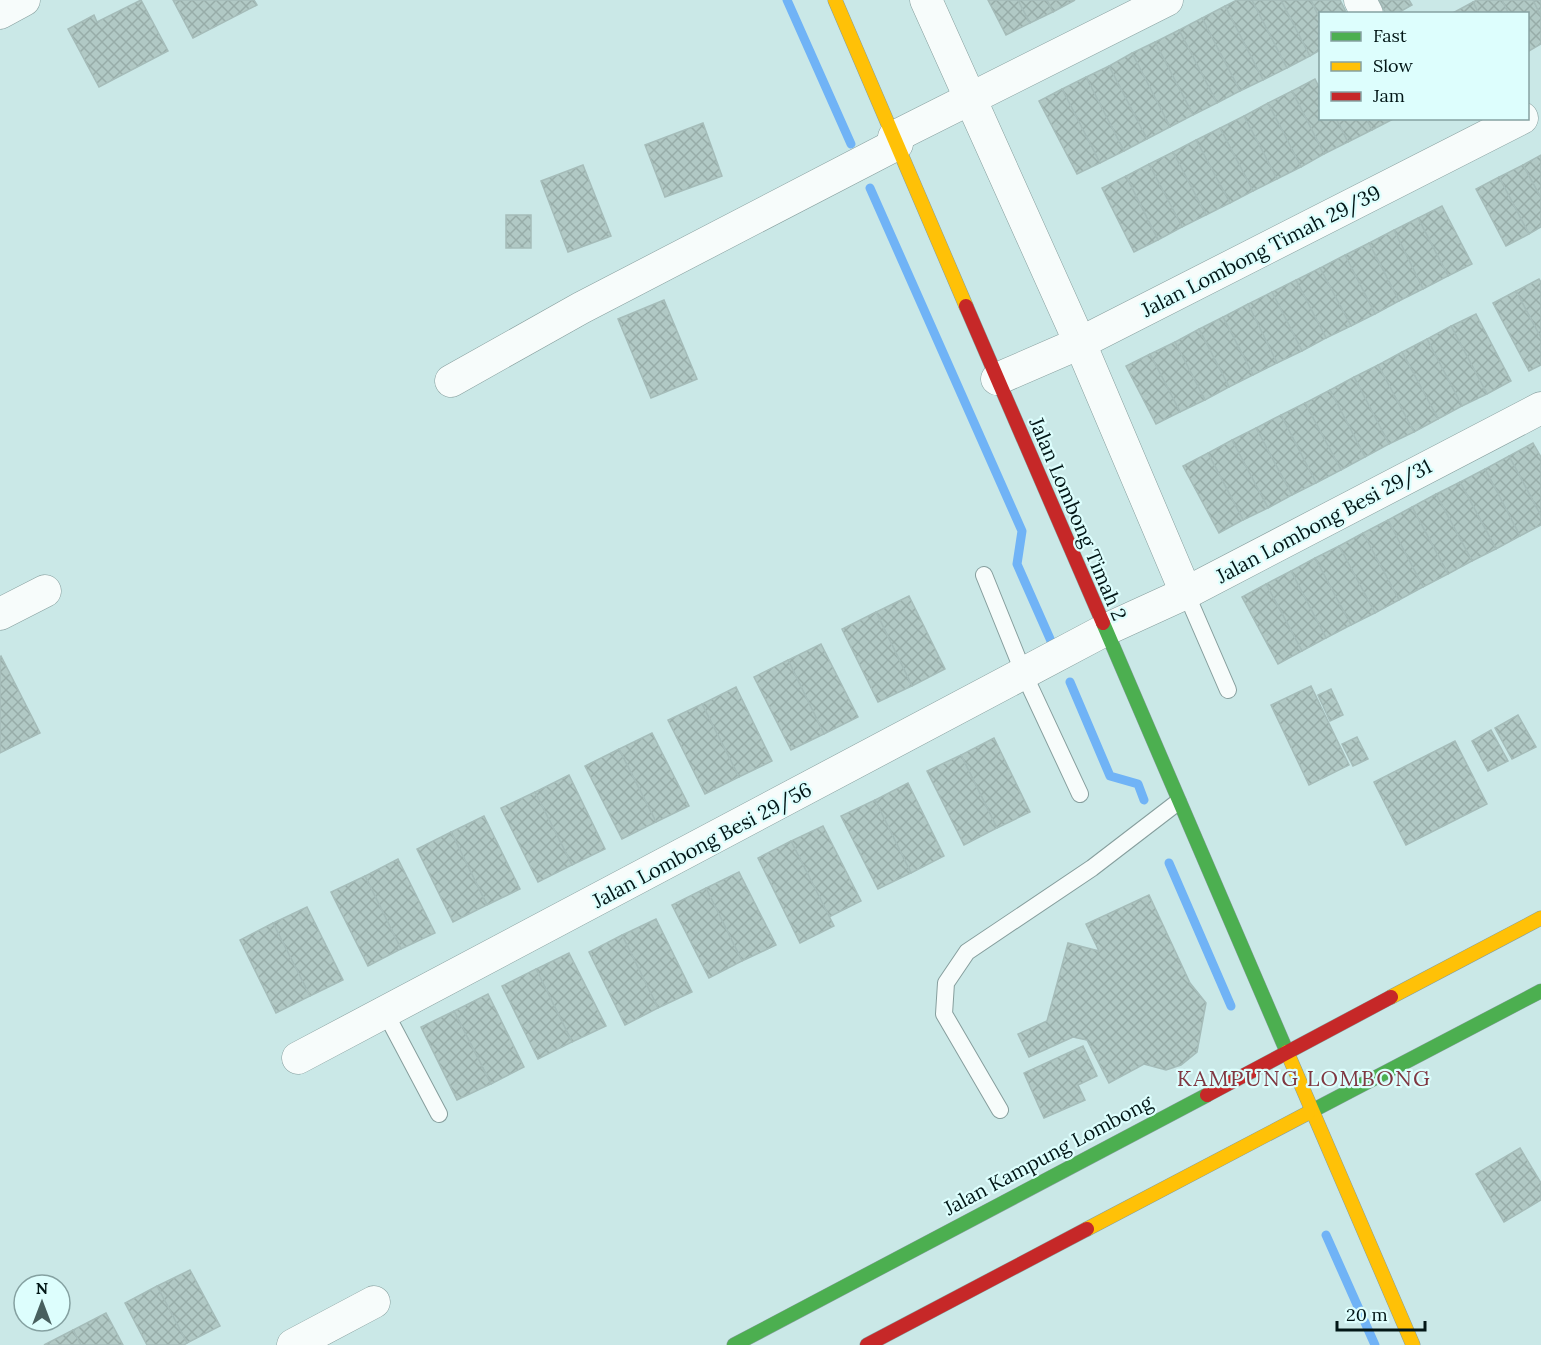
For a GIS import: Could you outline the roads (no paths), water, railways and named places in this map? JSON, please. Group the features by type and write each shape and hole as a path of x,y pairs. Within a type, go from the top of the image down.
{"street":[{"path":"0,13 24,0"},
{"name":"Jalan Lombong Timah 2","path":"835,0 1413,1345"},
{"path":"927,0 1080,343 1186,593"},
{"path":"451,381 581,308 971,100 1167,0"},
{"name":"Jalan Lombong Timah 29/39","path":"997,379 1080,343 1518,120"},
{"name":"Jalan Lombong Besi 29/31","path":"1105,630 1186,593 1541,408"},
{"path":"0,614 45,591"},
{"name":"Jalan Lombong Besi 29/56","path":"298,1058 1105,630"},
{"name":"Jalan Kampung Lombong","path":"734,1345 1541,918"},
{"path":"867,1345 1541,991"},
{"path":"293,1345 374,1302"}],"lane":[{"path":"984,575 1024,674 1080,794"},
{"path":"1186,593 1228,690"},
{"path":"1000,1110 944,1014 946,983 967,952 1092,868 1178,802"},
{"path":"385,1012 439,1114"}],"waterway":[{"path":"787,0 851,144"},
{"path":"870,188 1022,531 1017,564 1051,641"},
{"path":"1070,682 1110,776 1138,784 1144,800"},
{"path":"1169,863 1231,1006"},
{"path":"1326,1235 1375,1345"}],"district":[{"name":"KAMPUNG LOMBONG","path":"1304,1078"}]}
